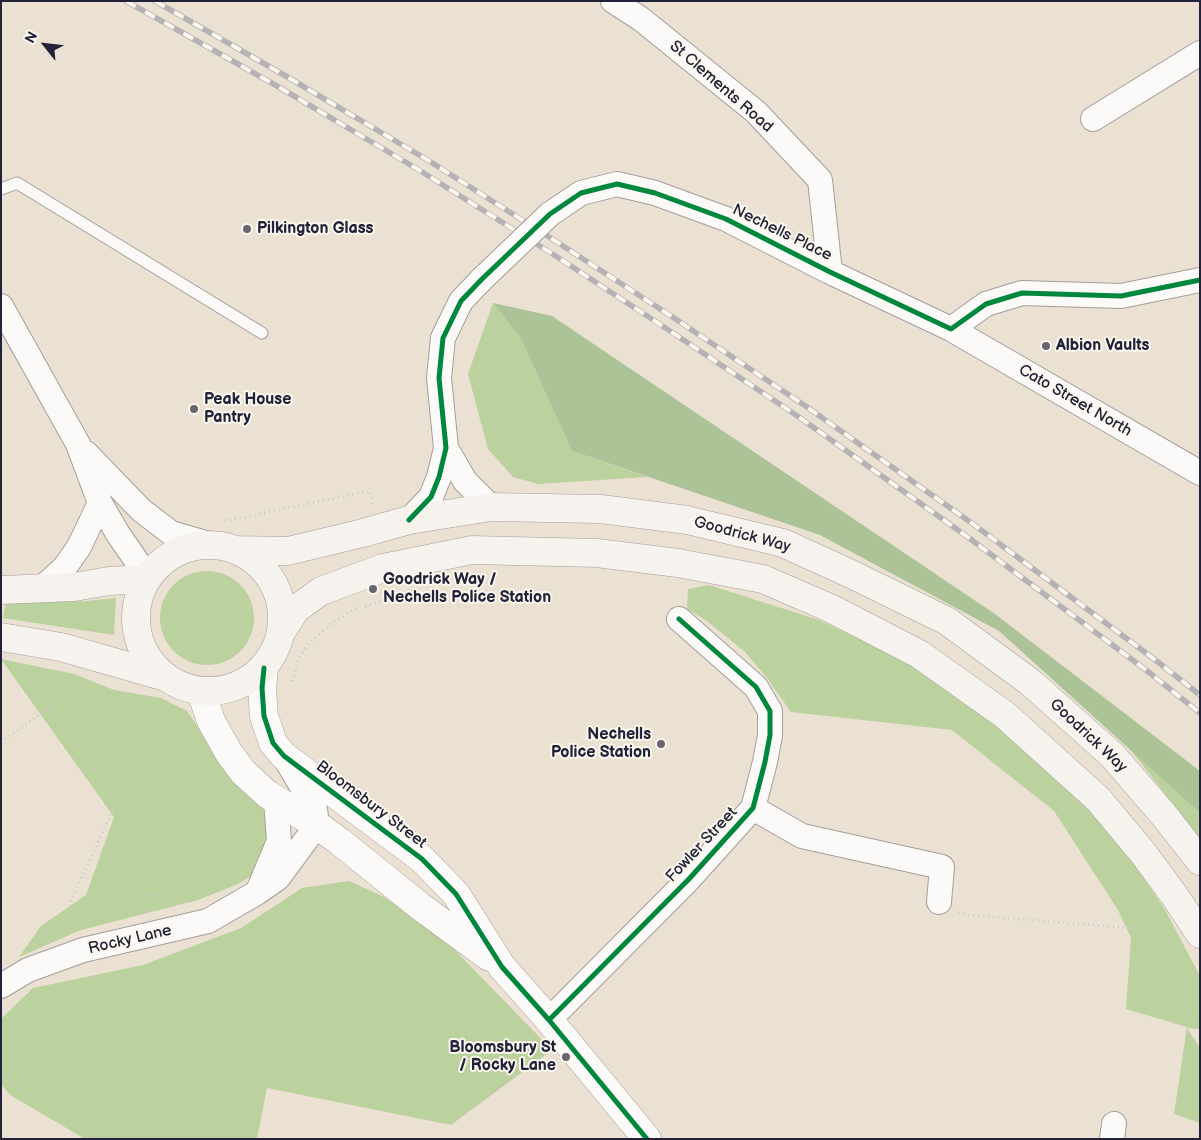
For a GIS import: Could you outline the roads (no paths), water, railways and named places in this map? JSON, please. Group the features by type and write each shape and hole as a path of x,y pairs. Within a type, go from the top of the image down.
{"main road":[{"name":"Goodrick Way","path":"226,548 288,551 410,520 491,507 601,509 687,520 782,543 947,621 1030,682 1112,755 1163,814 1200,861"},
{"path":"1,590 74,587 146,577 174,554 194,547 226,548 253,560 268,575 278,593 282,613 280,634"},
{"path":"1,637 61,647 166,677 184,687 201,691 228,689 248,680 264,668 280,634 296,609 321,591 382,568 472,550 596,553 678,563 763,579 832,609 920,654 1004,715 1098,799 1143,853 1200,934"},
{"path":"146,577 138,603 136,624 140,644 150,662 166,677"}],"street":[{"name":"St Clements Road","path":"613,1 641,19 756,112 820,180 830,272"},
{"path":"1093,119 1200,53"},
{"name":"Nechells Place","path":"410,520 431,497 439,477 446,448 438,378 443,338 461,301 550,214 581,193 617,184 655,193 726,219 830,272 951,329"},
{"path":"951,329 986,304 1022,293 1121,296 1200,280"},
{"path":"1,306 78,444 100,504 146,577"},
{"name":"Cato Street North","path":"951,329 1200,473"},
{"path":"78,444 142,510 172,533 226,548"},
{"name":"Nechells Place","path":"446,448 466,481 491,507"},
{"path":"41,589 65,568 75,554 100,504"},
{"name":"Fowler Street","path":"549,1020 689,879 753,808 770,735 770,711 756,687 679,619"},
{"name":"Bloomsbury Street","path":"264,668 262,688 264,716 274,743 284,756 422,859 456,894 502,967 549,1020 648,1139"},
{"name":"Bloomsbury Street","path":"201,691 211,722 229,753 243,772 267,794 340,841 421,907 502,967"},
{"path":"284,756 316,810 317,825"},
{"path":"258,892 279,841 276,800"},
{"name":"Fowler Street","path":"753,808 802,836 942,867 939,902"},
{"name":"Rocky Lane","path":"1,986 28,970 83,950 208,921 278,878 317,825"}],"lane":[{"path":"1,189 17,183 262,333"}],"railway":[{"path":"126,1 277,86 419,170 664,327 796,415 965,535 1146,670 1200,713"},
{"path":"155,1 426,159 671,316 804,405 973,524 1200,695"}],"place":[{"name":"Pilkington Glass","path":"247,229"},
{"name":"Albion Vaults","path":"1046,346"},
{"name":"Peak House Pantry","path":"194,409"},
{"name":"Goodrick Way / Nechells Police Station","path":"373,589"},
{"name":"Nechells Police Station","path":"661,744"},
{"name":"Bloomsbury St / Rocky Lane","path":"566,1057"}]}
